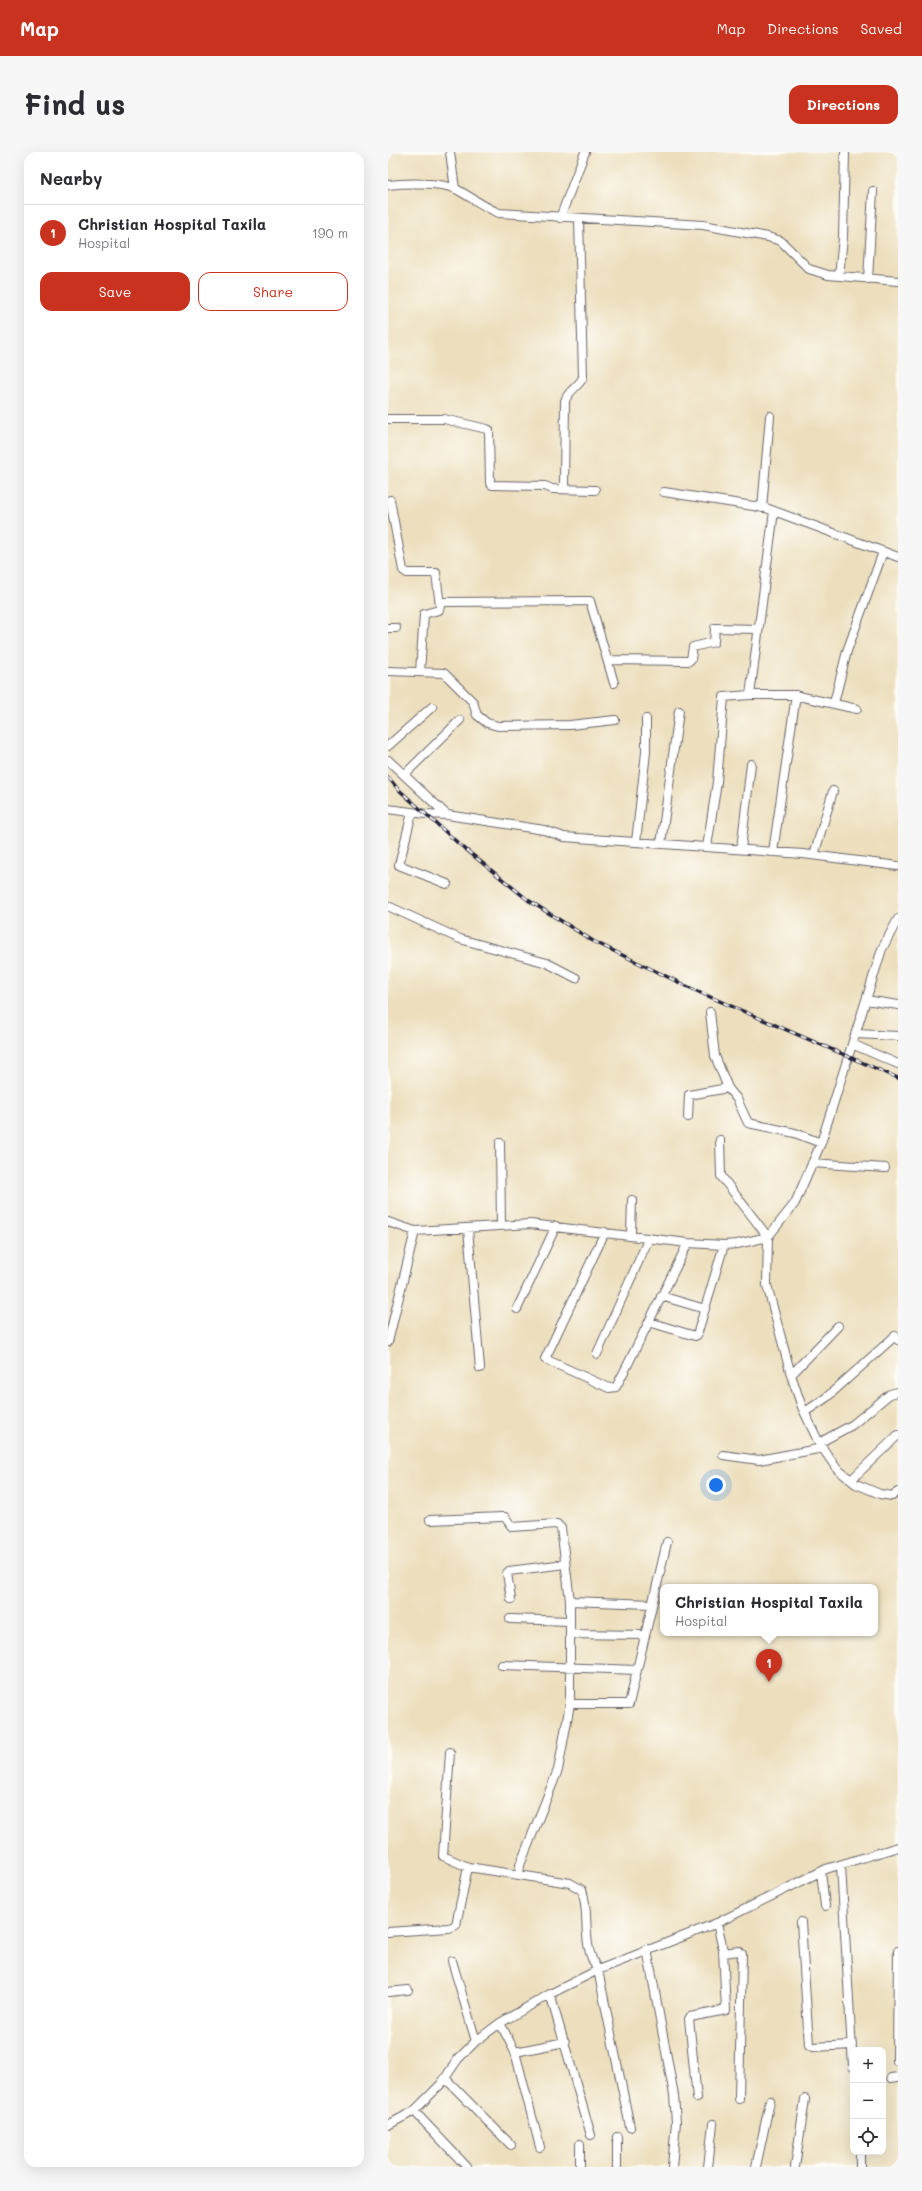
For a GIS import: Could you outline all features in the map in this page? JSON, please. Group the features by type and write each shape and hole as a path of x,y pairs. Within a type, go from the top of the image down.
{"street":[{"path":"450,152 455,189"},
{"path":"560,218 585,152"},
{"path":"839,276 843,238 844,153"},
{"path":"388,185 402,183 442,186 455,189 478,204 499,212 560,218 703,225 768,237 787,246 810,269 828,275 898,281"},
{"path":"868,278 873,190"},
{"path":"564,486 564,401 568,393 581,383 583,377 579,219"},
{"path":"762,508 770,416"},
{"path":"388,419 444,419 489,430 490,483 492,485 545,486 552,489 595,490"},
{"path":"664,492 774,511 898,557"},
{"path":"390,500 402,570 407,573 436,573 440,602 439,610 424,614 420,672"},
{"path":"750,695 774,511"},
{"path":"834,703 848,651 883,552"},
{"path":"440,602 590,601 614,683"},
{"path":"608,660 689,661 691,659 693,647 714,642 715,628 758,629"},
{"path":"388,671 444,673 473,702 477,715 487,723 498,726 570,725 615,720"},
{"path":"707,847 717,782 724,697 750,695 796,695 857,709"},
{"path":"773,852 796,695"},
{"path":"388,746 432,707"},
{"path":"661,844 678,711"},
{"path":"636,842 646,752 646,719"},
{"path":"404,775 460,720"},
{"path":"388,760 447,815"},
{"path":"741,849 751,764"},
{"path":"814,855 833,791"},
{"path":"388,810 447,815 544,830 564,837 814,855 898,866"},
{"path":"412,813 399,865 447,884"},
{"path":"388,906 460,939 547,963 576,978"},
{"path":"898,919 882,949 821,1143 795,1203 768,1237 767,1285 791,1375 805,1412 821,1445 837,1469 851,1480 880,1494 892,1496 898,1492"},
{"path":"866,1000 898,1005"},
{"path":"710,1012 716,1056 728,1088 737,1099 748,1123 784,1129 821,1143"},
{"path":"856,1034 898,1036"},
{"path":"852,1044 898,1064"},
{"path":"688,1117 689,1095 728,1088"},
{"path":"720,1140 721,1176 768,1237"},
{"path":"500,1143 501,1224"},
{"path":"812,1163 885,1168"},
{"path":"630,1235 632,1200"},
{"path":"388,1222 415,1231 468,1229 501,1224 556,1226 648,1238 724,1245 768,1237"},
{"path":"517,1309 556,1226"},
{"path":"468,1229 480,1368"},
{"path":"388,1342 415,1231"},
{"path":"605,1232 545,1359 609,1388 616,1387 688,1242"},
{"path":"597,1354 648,1238"},
{"path":"649,1322 695,1336 705,1309 724,1245"},
{"path":"661,1296 705,1309"},
{"path":"791,1375 838,1326"},
{"path":"805,1412 827,1397 895,1336 898,1340"},
{"path":"723,1455 759,1460 821,1445 852,1425 890,1394 898,1392"},
{"path":"851,1480 898,1435"},
{"path":"430,1520 505,1517 512,1527 558,1524 562,1534 570,1601 570,1704 558,1770 520,1865 519,1875"},
{"path":"570,1704 629,1704 667,1542"},
{"path":"511,1599 506,1573 509,1571 565,1564"},
{"path":"570,1601 652,1604"},
{"path":"510,1619 570,1621"},
{"path":"570,1634 645,1635"},
{"path":"502,1665 637,1670"},
{"path":"450,1752 443,1856 468,1867 570,1883 582,1890 585,1929 593,1963 598,1970 630,2127"},
{"path":"388,2125 414,2110 445,2078 458,2059 476,2041 500,2023 550,1994 598,1970 647,1949 717,1923 821,1872 898,1847"},
{"path":"800,1922 809,2045 813,2047 852,2045 841,1866"},
{"path":"388,1932 449,1928 456,1925 468,1867"},
{"path":"821,1872 825,1906"},
{"path":"697,2098 689,2019 690,2017 726,2010 723,1953 717,1923"},
{"path":"647,1949 674,2094 676,2122 672,2167"},
{"path":"723,1953 739,1951 742,1954 739,2099"},
{"path":"897,2061 898,1951"},
{"path":"452,1961 476,2041"},
{"path":"388,1992 408,1990"},
{"path":"550,1994 565,2042 590,2135"},
{"path":"500,2023 515,2052 540,2147"},
{"path":"515,2052 565,2042"},
{"path":"445,2078 511,2145"},
{"path":"795,2167 805,2099"},
{"path":"756,2167 770,2101"},
{"path":"414,2110 467,2167"},
{"path":"708,2167 713,2124"},
{"path":"617,2137 617,2167"},
{"path":"580,2144 580,2167"},
{"path":"860,2155 860,2167"}],"railway":[{"path":"388,777 398,789 459,844 528,900 593,941 701,993 898,1078"}],"place":[{"name":"Christian Hospital Taxila","path":"769,1682"}]}
